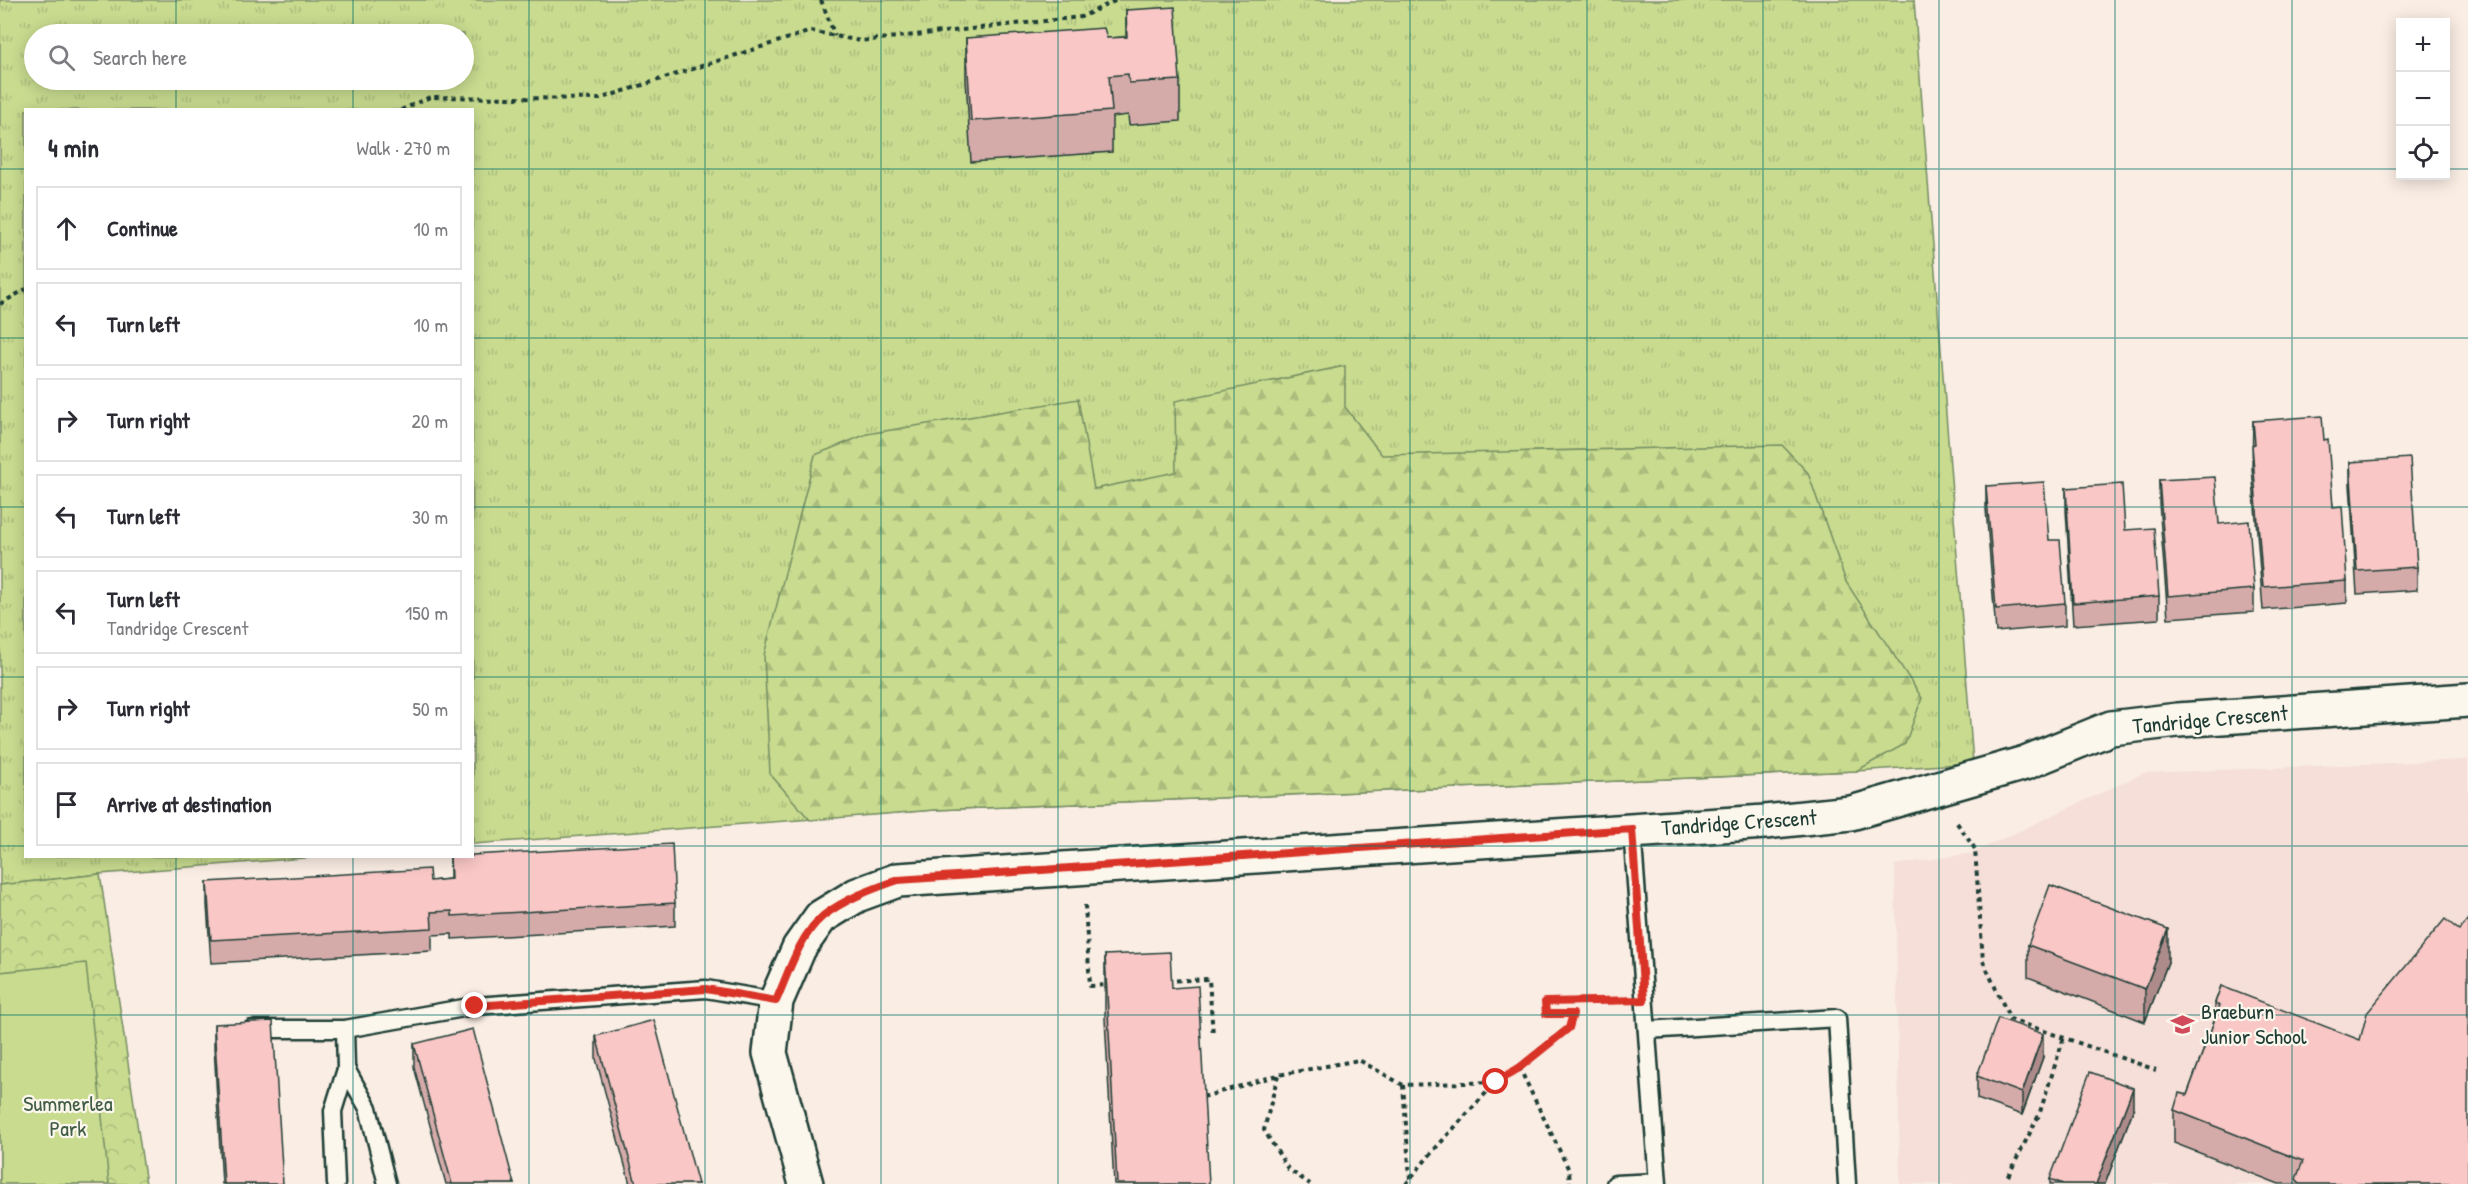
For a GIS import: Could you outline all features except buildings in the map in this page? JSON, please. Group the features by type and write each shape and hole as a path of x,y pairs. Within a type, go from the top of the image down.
{"street":[{"name":"Tandridge Crescent","path":"806,1184 770,1053 776,1001 799,948 821,917 857,895 898,880 1632,829 1765,822 1851,813 2025,763 2111,728 2178,720 2468,700"}],"lane":[{"path":"1615,1184 1657,1183 1632,829"},
{"path":"238,1029 345,1029 475,1006 706,989 776,1001"},
{"path":"1647,1030 1837,1018 1847,1184"},
{"path":"336,1184 333,1111 346,1069 345,1029"},
{"path":"346,1069 368,1108 387,1184"}],"path":[{"path":"821,0 835,36"},
{"path":"405,108 430,97 599,99 811,31 860,41 1081,17 1116,0"},
{"path":"0,304 24,290"},
{"path":"1934,789 1975,849 1983,961 2010,1019 2156,1070"},
{"path":"1082,868 1090,986 1114,985"},
{"path":"1161,982 1209,979 1213,1035"},
{"path":"1408,1182 1432,1150 1496,1082 1519,1068 1569,1028 1573,1014 1546,1014 1545,1002 1644,1000"},
{"path":"2008,1176 2039,1115 2064,1037"},
{"path":"1203,1097 1278,1075 1359,1060 1402,1085 1496,1082"},
{"path":"1519,1068 1569,1170 1570,1184"},
{"path":"1278,1075 1264,1130 1288,1169 1310,1184"},
{"path":"1402,1085 1408,1182"}],"shaded area":[{"name":"Braeburn Junior School","path":"2468,760 2468,1184 1900,1184 1895,865 1972,853 2144,773"}],"green space":[{"path":"0,0 1914,0 1973,763 1856,771 935,810 474,844 474,108 24,108 24,858 304,858 100,874 0,885"},
{"path":"1345,366 1345,407 1382,455 1782,445 1808,473 1846,582 1922,698 1905,744 1856,771 935,810 810,820 770,774 764,655 815,455 867,434 1078,399 1094,489 1176,472 1175,401"},
{"name":"Summerlea Park","path":"100,874 146,1184 0,1184 0,885"},
{"path":"86,963 109,1184 0,1184 0,972"}],"place":[{"name":"Braeburn Junior School","path":"2183,1024"}],"route":[{"path":"475,1006 706,989 776,1001 799,948 821,917 857,895 898,880 1632,829 1644,1000 1545,1002 1546,1014 1573,1014 1569,1028 1519,1068 1496,1082"}]}
